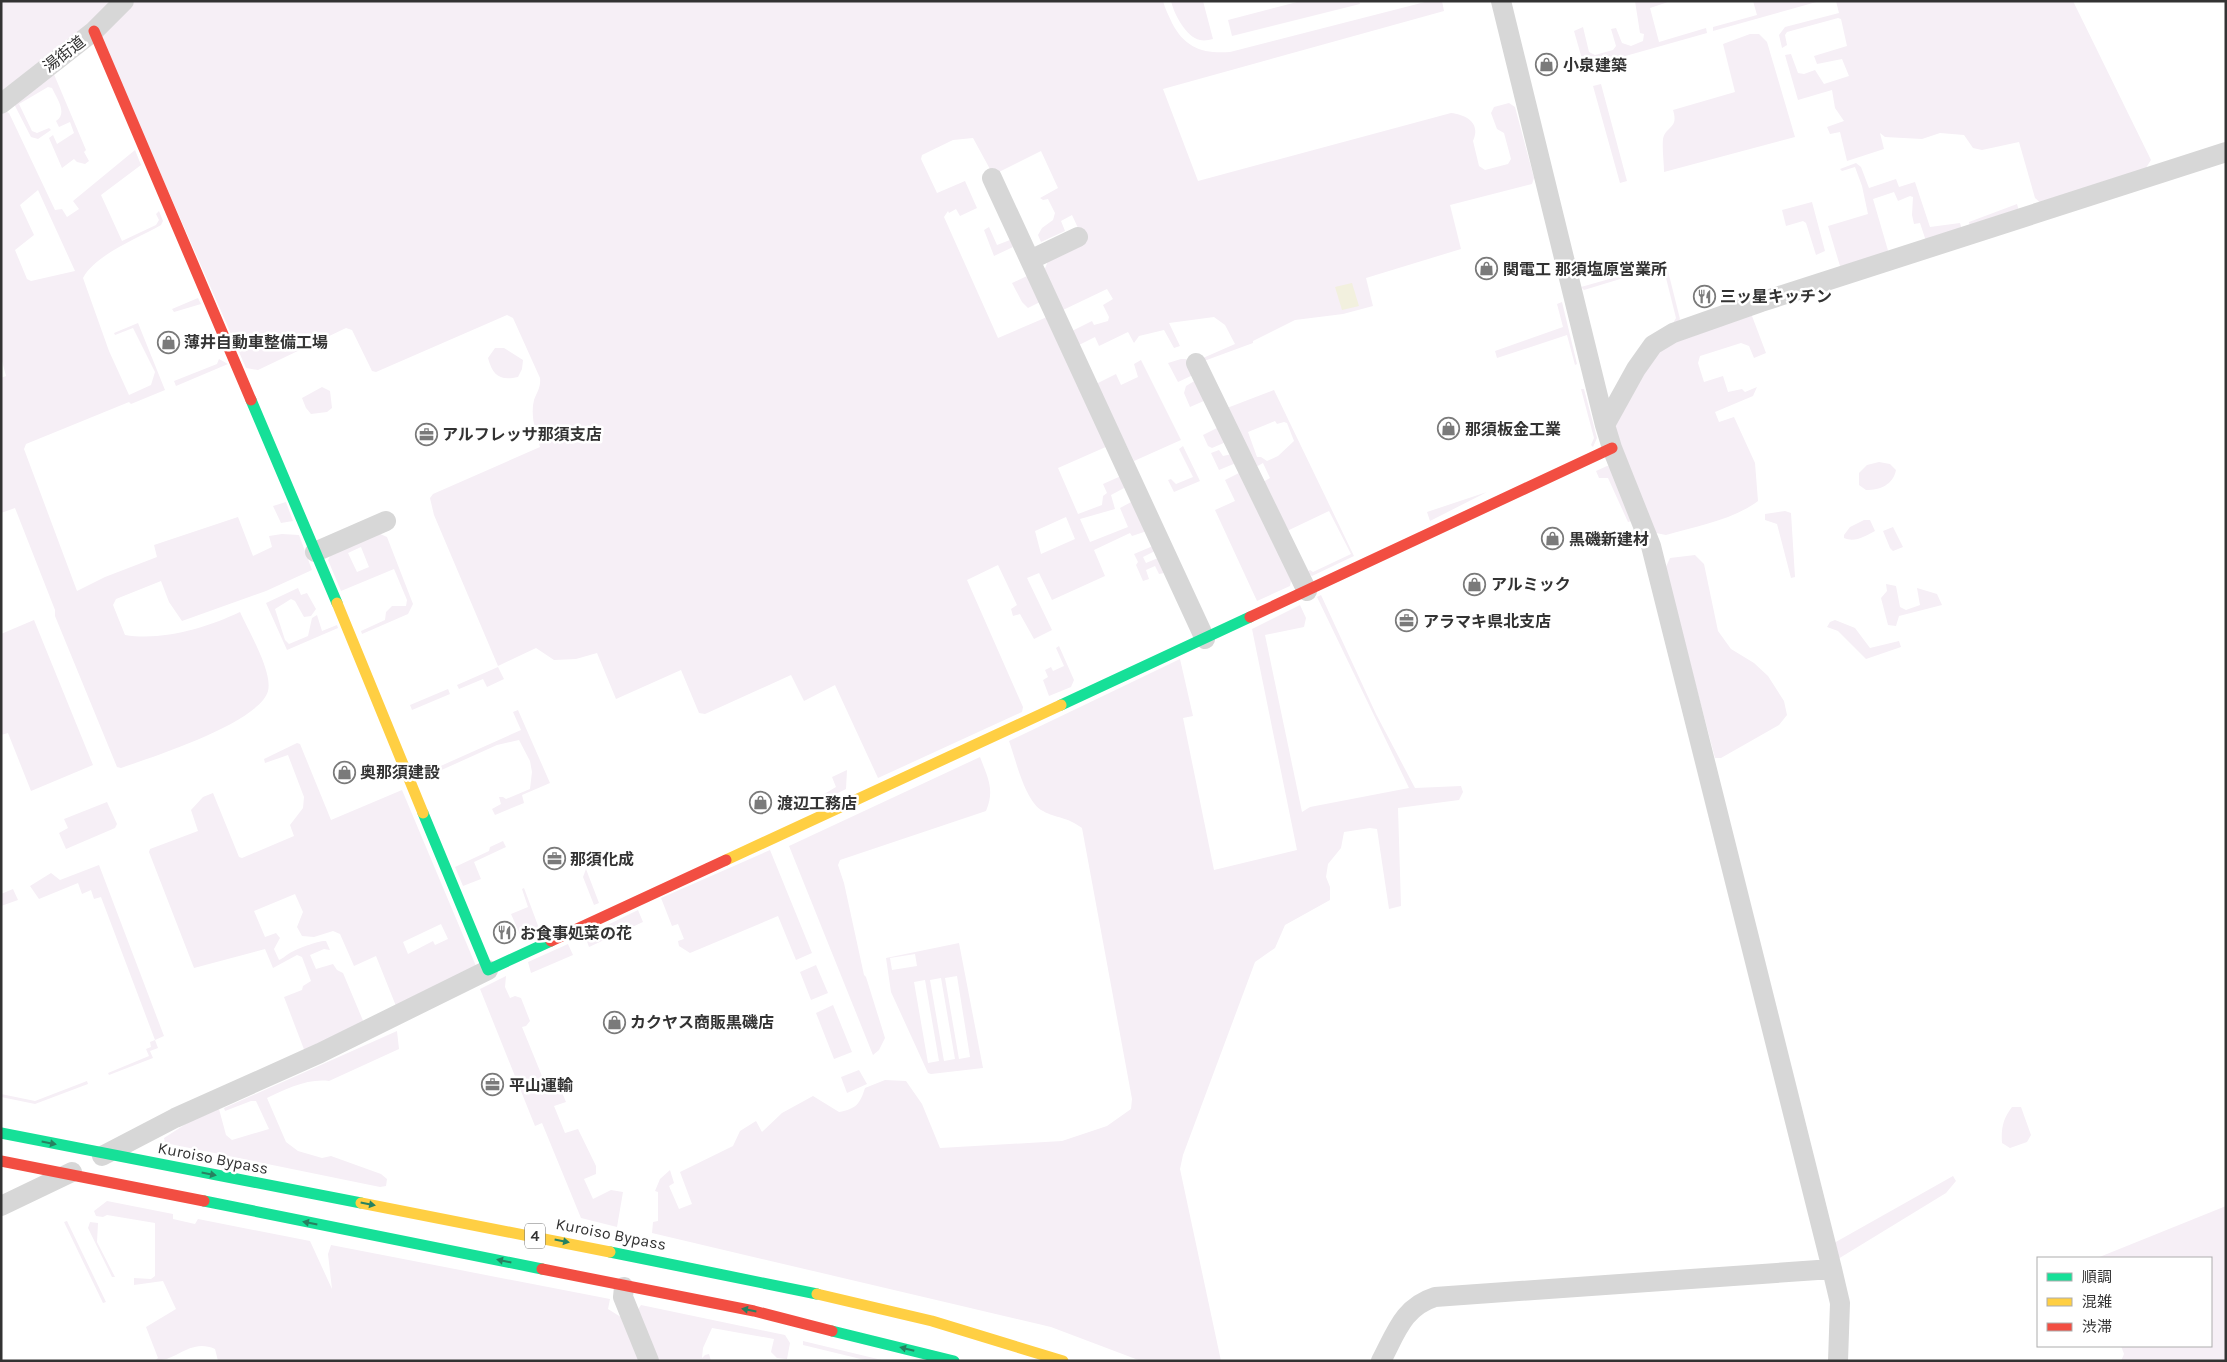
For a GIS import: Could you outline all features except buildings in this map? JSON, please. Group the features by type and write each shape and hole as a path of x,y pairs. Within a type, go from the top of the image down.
{"main road":[{"path":"94,31 315,552 488,970 1205,639 1612,448"},
{"name":"Kuroiso Bypass","path":"1,1134 575,1243 760,1281 932,1321 1062,1361"},
{"name":"4","path":"1,1161 754,1311 954,1361"}],"street":[{"name":"湯街道","path":"1,104 94,31 124,1"},
{"path":"1502,1 1605,425 1612,448 1651,546 1832,1269 1840,1303 1838,1361"},
{"path":"1605,425 1647,353 1653,346 1673,333 1778,296 2226,152"},
{"path":"992,178 1205,639"},
{"path":"1030,260 1078,236"},
{"path":"1196,363 1307,591"},
{"path":"315,552 386,521"},
{"path":"1,1206 175,1118 320,1053 488,970"},
{"path":"1381,1361 1409,1311 1421,1302 1435,1297 1832,1269"},
{"path":"624,1286 623,1297 649,1361"}],"shaded area":[{"path":"1,1 1163,1 1177,32 1189,44 1211,52 1230,52 1429,1 1442,1 1444,11 1163,89 1198,181 1451,113 1467,118 1474,125 1475,135 1473,141 1479,166 1485,170 1508,164 1511,159 1504,133 1497,129 1491,113 1494,107 1509,103 1515,107 1534,178 1532,184 1450,205 1461,249 1366,278 1373,306 1343,314 1295,320 1253,341 1253,343 1204,361 1203,358 1235,344 1225,325 1214,317 1169,323 1180,346 1174,348 1164,330 1139,336 1134,343 1128,332 1099,346 1095,337 1079,345 1072,331 1092,321 1094,325 1108,321 1109,317 1103,305 1113,299 1107,289 1063,310 1044,271 1048,261 1085,243 1072,215 1061,221 1065,231 1041,242 1038,235 1042,228 1053,220 1055,213 1048,199 1043,200 1040,198 1058,188 1041,151 997,173 991,171 973,138 953,140 922,155 921,159 937,193 965,181 977,208 960,216 956,209 949,213 948,211 944,217 998,338 1047,317 1108,446 1058,468 1078,514 1102,505 1103,496 1107,493 1103,484 1121,476 1126,487 1111,495 1115,509 1080,519 1090,542 1128,527 1120,508 1133,501 1147,531 1132,536 1130,533 1094,550 1105,576 1052,600 1039,573 1027,578 1052,630 1034,639 1020,614 1013,616 1011,609 1017,605 998,565 967,580 1023,707 1022,712 878,778 835,685 804,701 791,675 705,714 699,713 681,670 616,699 597,653 576,659 554,660 536,648 498,666 434,515 430,498 433,494 540,447 534,424 533,406 540,378 513,318 507,315 376,372 372,371 352,330 346,328 258,370 246,368 94,22 1,93","holes":["1066,517 1075,539 1041,554 1035,531"]},
{"path":"1171,1 1203,1 1213,39 1200,40 1185,30"},
{"path":"1301,1 1359,1 1360,4 1232,36 1228,20"},
{"path":"1635,1 1671,1 1650,8 1659,42 1706,28 1707,33 1597,64 1582,59 1574,31 1583,27 1589,52 1595,55 1613,50 1616,46 1611,29 1616,28 1622,43 1631,46 1643,41 1644,34 1640,33"},
{"path":"1753,1 1820,1 1713,31 1713,27 1757,15"},
{"path":"1836,1 2073,1 2151,160 2142,174 2042,204 2035,198 2019,142 1982,150 1973,148 1964,135 1940,133 1922,139 1885,137 1880,133 1884,149 1847,161 1840,132 1830,134 1827,127 1844,121 1835,108 1832,90 1798,100 1785,55 1791,54 1798,73 1804,74 1815,70 1824,84 1849,76 1842,59 1817,64 1814,56 1847,46 1841,19 1838,18 1787,32 1785,35 1787,45 1782,48 1779,35 1785,27 1839,13"},
{"path":"1750,34 1759,34 1767,42 1795,137 1664,172 1663,139 1673,124 1673,110 1735,92 1723,44"},
{"path":"53,72 86,150 84,152 89,161 85,164 74,159 62,168 49,138 53,135 57,144 74,133 70,122 59,127 56,121 61,114 61,110 59,101 52,88 48,87 19,104 32,131 37,133 49,128 51,130 38,139 31,137 13,102"},
{"path":"1601,84 1627,181 1620,183 1593,86"},
{"path":"1,111 9,113 55,210 62,209 67,217 79,209 73,201 135,150 141,165 101,195 122,241 156,225 159,220 156,214 159,211 163,221 161,225 107,254 89,269 83,278 109,351 129,395 151,385 155,372 133,328 115,335 114,333 138,323 165,390 131,404 129,402 26,444 24,449 77,591 105,577 157,557 154,545 238,517 253,556 272,547 269,536 282,534 299,535 312,570 266,591 182,621 169,602 161,581 116,599 113,605 125,635 154,636 184,632 240,612 263,662 269,683 268,691 260,703 246,715 226,727 179,747 121,768 117,767 55,616 55,610 15,508 1,513 1,378 6,376 1,357","holes":["38,190 75,271 31,281 27,279 15,250 34,235 20,205"]},
{"path":"1856,163 1861,167 1869,188 1896,179 1899,187 1915,182 1930,227 1960,223 1962,230 1926,241 1920,223 1914,224 1912,215 1913,197 1910,196 1898,201 1894,192 1873,199 1889,254 1845,268 1840,266 1828,226 1868,214 1862,186 1855,167 1842,171 1840,169"},
{"path":"1812,202 1825,251 1816,255 1806,223 1803,221 1786,226 1782,210"},
{"path":"2017,204 2019,211 1970,227 1969,222"},
{"path":"989,227 997,245 1010,240 1013,247 994,256 984,230"},
{"path":"1666,263 1680,319 1676,326 1672,325 1676,318 1663,266 1584,290 1581,287"},
{"path":"1027,276 1040,302 1028,308 1022,302 1012,283"},
{"path":"1352,283 1359,306 1342,310 1335,287"},
{"path":"198,298 201,304 174,312 172,309"},
{"path":"1562,302 1577,364 1575,365 1567,335 1497,358 1495,351 1563,327 1557,304"},
{"path":"1748,313 1752,316 1766,353 1754,358 1749,346 1741,343 1700,356 1698,363 1704,382 1723,376 1728,392 1742,389 1745,392 1757,387 1753,396 1715,412 1719,422 1734,417 1755,463 1758,501 1748,508 1714,522 1666,535 1656,533 1618,448 1613,420 1657,348"},
{"path":"495,348 504,348 523,360 522,369 518,377 506,378 495,373 488,358"},
{"path":"219,359 228,364 176,386 174,381 217,364"},
{"path":"1186,359 1193,375 1178,382 1168,363"},
{"path":"1141,360 1181,440 1134,461 1096,384 1116,374 1121,385 1138,377 1134,364"},
{"path":"1196,380 1206,400 1190,407 1184,393 1186,386"},
{"path":"322,387 330,391 332,408 327,412 311,414 302,398"},
{"path":"1581,389 1584,389 1597,438 1593,447 1591,445 1594,438"},
{"path":"1274,390 1354,556 1312,576 1306,572 1310,570 1313,572 1351,554 1329,511 1287,531 1263,482 1270,478 1263,463 1256,467 1227,408","holes":["1275,421 1277,424 1287,423 1294,441 1278,456 1267,461 1257,457 1248,432"]},
{"path":"1219,427 1226,442 1212,448 1208,446 1203,435"},
{"path":"1183,446 1200,481 1174,492 1168,480 1171,479 1176,484 1193,477 1179,449"},
{"path":"1219,450 1223,456 1232,454 1236,463 1219,470 1211,453"},
{"path":"1879,462 1890,464 1896,470 1894,475 1885,486 1866,490 1859,485 1859,473 1867,465"},
{"path":"1607,466 1612,467 1635,520 1628,522 1608,478 1599,478 1596,471"},
{"path":"1241,472 1292,577 1290,586 1257,601 1215,510 1235,501 1225,480"},
{"path":"1487,492 1430,521 1427,512"},
{"path":"286,502 293,521 281,523 273,506"},
{"path":"1785,511 1791,513 1795,577 1791,578 1777,524 1765,520 1765,514"},
{"path":"1864,520 1870,520 1875,531 1864,537 1852,540 1844,538 1850,527"},
{"path":"1893,527 1903,547 1893,551 1883,531"},
{"path":"378,533 387,537 413,604 408,614 362,634 361,631 385,620 386,612 392,606 406,606 407,600 394,569 341,591 328,560 332,553","holes":["361,547 369,567 357,572 348,553"]},
{"path":"1153,546 1155,551 1143,557 1146,563 1158,558 1164,573 1159,574 1155,566 1146,570 1149,579 1143,581 1136,565 1138,562 1134,554"},
{"path":"1695,555 1704,564 1718,631 1731,649 1754,663 1768,676 1784,701 1787,715 1779,725 1721,758 1715,758 1665,569 1670,558"},
{"path":"1886,584 1896,586 1900,607 1906,610 1920,605 1917,588 1937,594 1942,605 1899,616 1896,626 1888,625 1881,598 1887,591"},
{"path":"298,588 301,595 307,593 316,609 311,616 304,617 295,601 291,599 275,609 285,640 289,644 308,636 312,618 317,615 322,631 337,625 338,628 287,650 266,603"},
{"path":"1321,595 1376,714 1415,788 1461,786 1463,792 1459,800 1398,808 1401,906 1389,909 1377,829 1370,828 1344,832 1341,848 1328,864 1326,877 1330,887 1330,900 1285,925 1275,948 1255,962 1183,1155 1180,1169 1221,1361 1141,1361 1051,1327 652,1233 653,1222 658,1221 658,1192 655,1191 660,1179 670,1170 674,1183 669,1186 679,1209 692,1204 680,1172 733,1146 740,1131 756,1121 762,1132 782,1113 813,1096 839,1112 856,1105 865,1088 885,1080 906,1081 922,1104 940,1148 1062,1141 1107,1126 1131,1109 1132,1099 1082,828 1071,821 1048,814 1031,799 1018,769 1009,741 1180,659 1193,716 1183,718 1214,870 1297,850 1252,629 1300,605 1306,618 1304,627 1265,635 1302,812 1310,807 1409,788 1317,597"},
{"path":"34,620 93,765 31,791 8,733 1,735 1,634"},
{"path":"1835,620 1855,628 1870,648 1899,641 1901,647 1866,659 1838,631 1827,627 1830,622"},
{"path":"1059,646 1074,680 1071,687 1049,696 1043,680 1048,677 1045,670 1051,667 1053,671 1064,666 1056,648"},
{"path":"498,667 504,679 487,687 483,679 459,689 457,685"},
{"path":"448,689 450,694 412,710 410,705"},
{"path":"518,710 550,783 522,795 524,803 495,815 492,809 501,804 499,797 506,799 530,789 532,772 530,761 519,740 497,745 426,777 425,773 521,730 513,712"},
{"path":"297,743 300,744 331,820 402,790 476,966 396,1006 376,956 354,966 340,934 333,931 314,937 302,936 297,927 303,912 295,894 254,911 265,937 276,933 280,938 274,949 279,960 302,947 326,941 330,950 324,949 310,955 316,969 333,964 337,970 343,973 364,1023 305,1052 284,997 302,990 303,986 311,981 302,957 297,955 273,968 265,949 194,968 149,852 150,849 198,831 191,810 203,797 213,793 239,857 242,858 294,836 290,825 303,808 304,797 288,755 265,763 264,759","holes":["441,924 448,939 435,945 433,941 408,954 403,942"]},
{"path":"980,757 988,778 990,790 989,804 986,811 840,860 838,865 844,883 864,975 885,1038 879,1050 873,1055 789,846"},
{"path":"847,770 846,789 816,804 814,800 836,787 832,777"},
{"path":"107,802 117,824 115,828 66,849 59,833 68,828 64,819"},
{"path":"503,841 506,847 474,862 481,879 463,886 455,867 489,851 490,847"},
{"path":"770,850 812,953 796,960 778,916 690,953 679,946 678,941 684,939 678,924 672,926 661,898"},
{"path":"99,865 164,1036 155,1040 101,897 94,899 91,890 82,894 78,883 39,899 30,886 51,873 60,880"},
{"path":"586,869 599,903 594,905 583,877"},
{"path":"524,888 540,931 522,939 511,914 528,907 522,889"},
{"path":"13,889 18,900 1,906 1,894"},
{"path":"638,910 643,922 589,947 585,936"},
{"path":"959,943 983,1068 928,1073 891,992 886,958","holes":["915,954 917,966 892,970 890,958","957,976 970,1057 959,1059 945,978","941,978 955,1059 944,1061 930,980","925,980 939,1061 928,1063 914,982"]},
{"path":"568,944 573,955 531,973 528,962"},
{"path":"816,965 828,993 811,1000 800,972"},
{"path":"506,976 505,987 510,998 515,996 521,998 530,1021 526,1026 522,1027 544,1081 556,1078 566,1102 554,1106 565,1133 578,1129 596,1166 596,1174 584,1179 593,1199 611,1190 623,1192 617,1227 581,1218 542,1123 535,1126 480,989"},
{"path":"833,1005 852,1052 834,1059 816,1013"},
{"path":"397,1031 399,1049 329,1081 321,1080 305,1083 267,1098 286,1142 298,1151 322,1158 331,1156 381,1174 387,1179 386,1186 380,1187 165,1143 164,1138 192,1120 219,1109 226,1135 232,1140 269,1129 256,1101 251,1101 225,1111 224,1108"},
{"path":"155,1040 158,1048 150,1051 153,1058 109,1075 108,1073 149,1056 146,1049 151,1047 150,1042"},
{"path":"859,1070 867,1084 847,1093 841,1077"},
{"path":"87,1081 88,1084 35,1104 1,1097 1,1094 35,1101"},
{"path":"2012,1107 2021,1107 2031,1135 2027,1142 2010,1148 2002,1143 2002,1133 2006,1116"},
{"path":"1953,1176 1956,1181 1946,1193 1838,1259 1834,1243"},
{"path":"107,1201 173,1214 173,1219 195,1224 198,1219 310,1241 332,1289 328,1254 331,1245 610,1299 608,1309 624,1319 642,1361 218,1361 215,1349 198,1346 170,1358 154,1361 158,1358 146,1327 176,1309 163,1281 134,1285 134,1278 151,1279 155,1276 155,1223 107,1215 103,1217 96,1216 94,1211"},
{"path":"2226,1206 2226,1361 2121,1361 2124,1354 2121,1347 2212,1347 2212,1257 2099,1257"},
{"path":"67,1221 106,1302 103,1303 64,1222"},
{"path":"90,1222 98,1223 97,1242 115,1277 112,1277 88,1228"},
{"path":"641,1305 785,1335 790,1343 787,1359 777,1358 771,1352 774,1339 712,1328 703,1348 702,1358 709,1354 711,1361 656,1361 637,1311"},
{"path":"803,1341 886,1361 869,1361 803,1345"}],"traffic: fast":[{"path":"251,400 337,603"},
{"path":"1061,705 1250,617"},
{"path":"423,813 488,970 551,941"},
{"path":"1,1133 361,1203"},
{"path":"204,1201 542,1269"},
{"path":"610,1252 817,1294"},
{"path":"832,1331 954,1361"}],"traffic: slow":[{"path":"337,603 423,813"},
{"path":"726,860 1061,705"},
{"path":"361,1203 610,1252"},
{"path":"817,1294 932,1321 1063,1361"}],"traffic: jam":[{"path":"94,31 251,400"},
{"path":"1250,617 1612,448"},
{"path":"551,941 726,860"},
{"path":"1,1161 204,1201"},
{"path":"542,1269 754,1311 832,1331"}],"place":[{"name":"小泉建築","path":"1547,65"},
{"name":"関電工 那須塩原営業所","path":"1487,269"},
{"name":"三ッ星キッチン","path":"1704,296"},
{"name":"薄井自動車整備工場","path":"168,342"},
{"name":"那須板金工業","path":"1449,429"},
{"name":"アルフレッサ那須支店","path":"426,434"},
{"name":"黒磯新建材","path":"1553,539"},
{"name":"アルミック","path":"1475,584"},
{"name":"アラマキ県北支店","path":"1407,621"},
{"name":"奥那須建設","path":"344,772"},
{"name":"渡辺工務店","path":"761,803"},
{"name":"那須化成","path":"554,859"},
{"name":"お食事処菜の花","path":"504,933"},
{"name":"カクヤス商販黒磯店","path":"614,1022"},
{"name":"平山運輸","path":"493,1085"}]}
